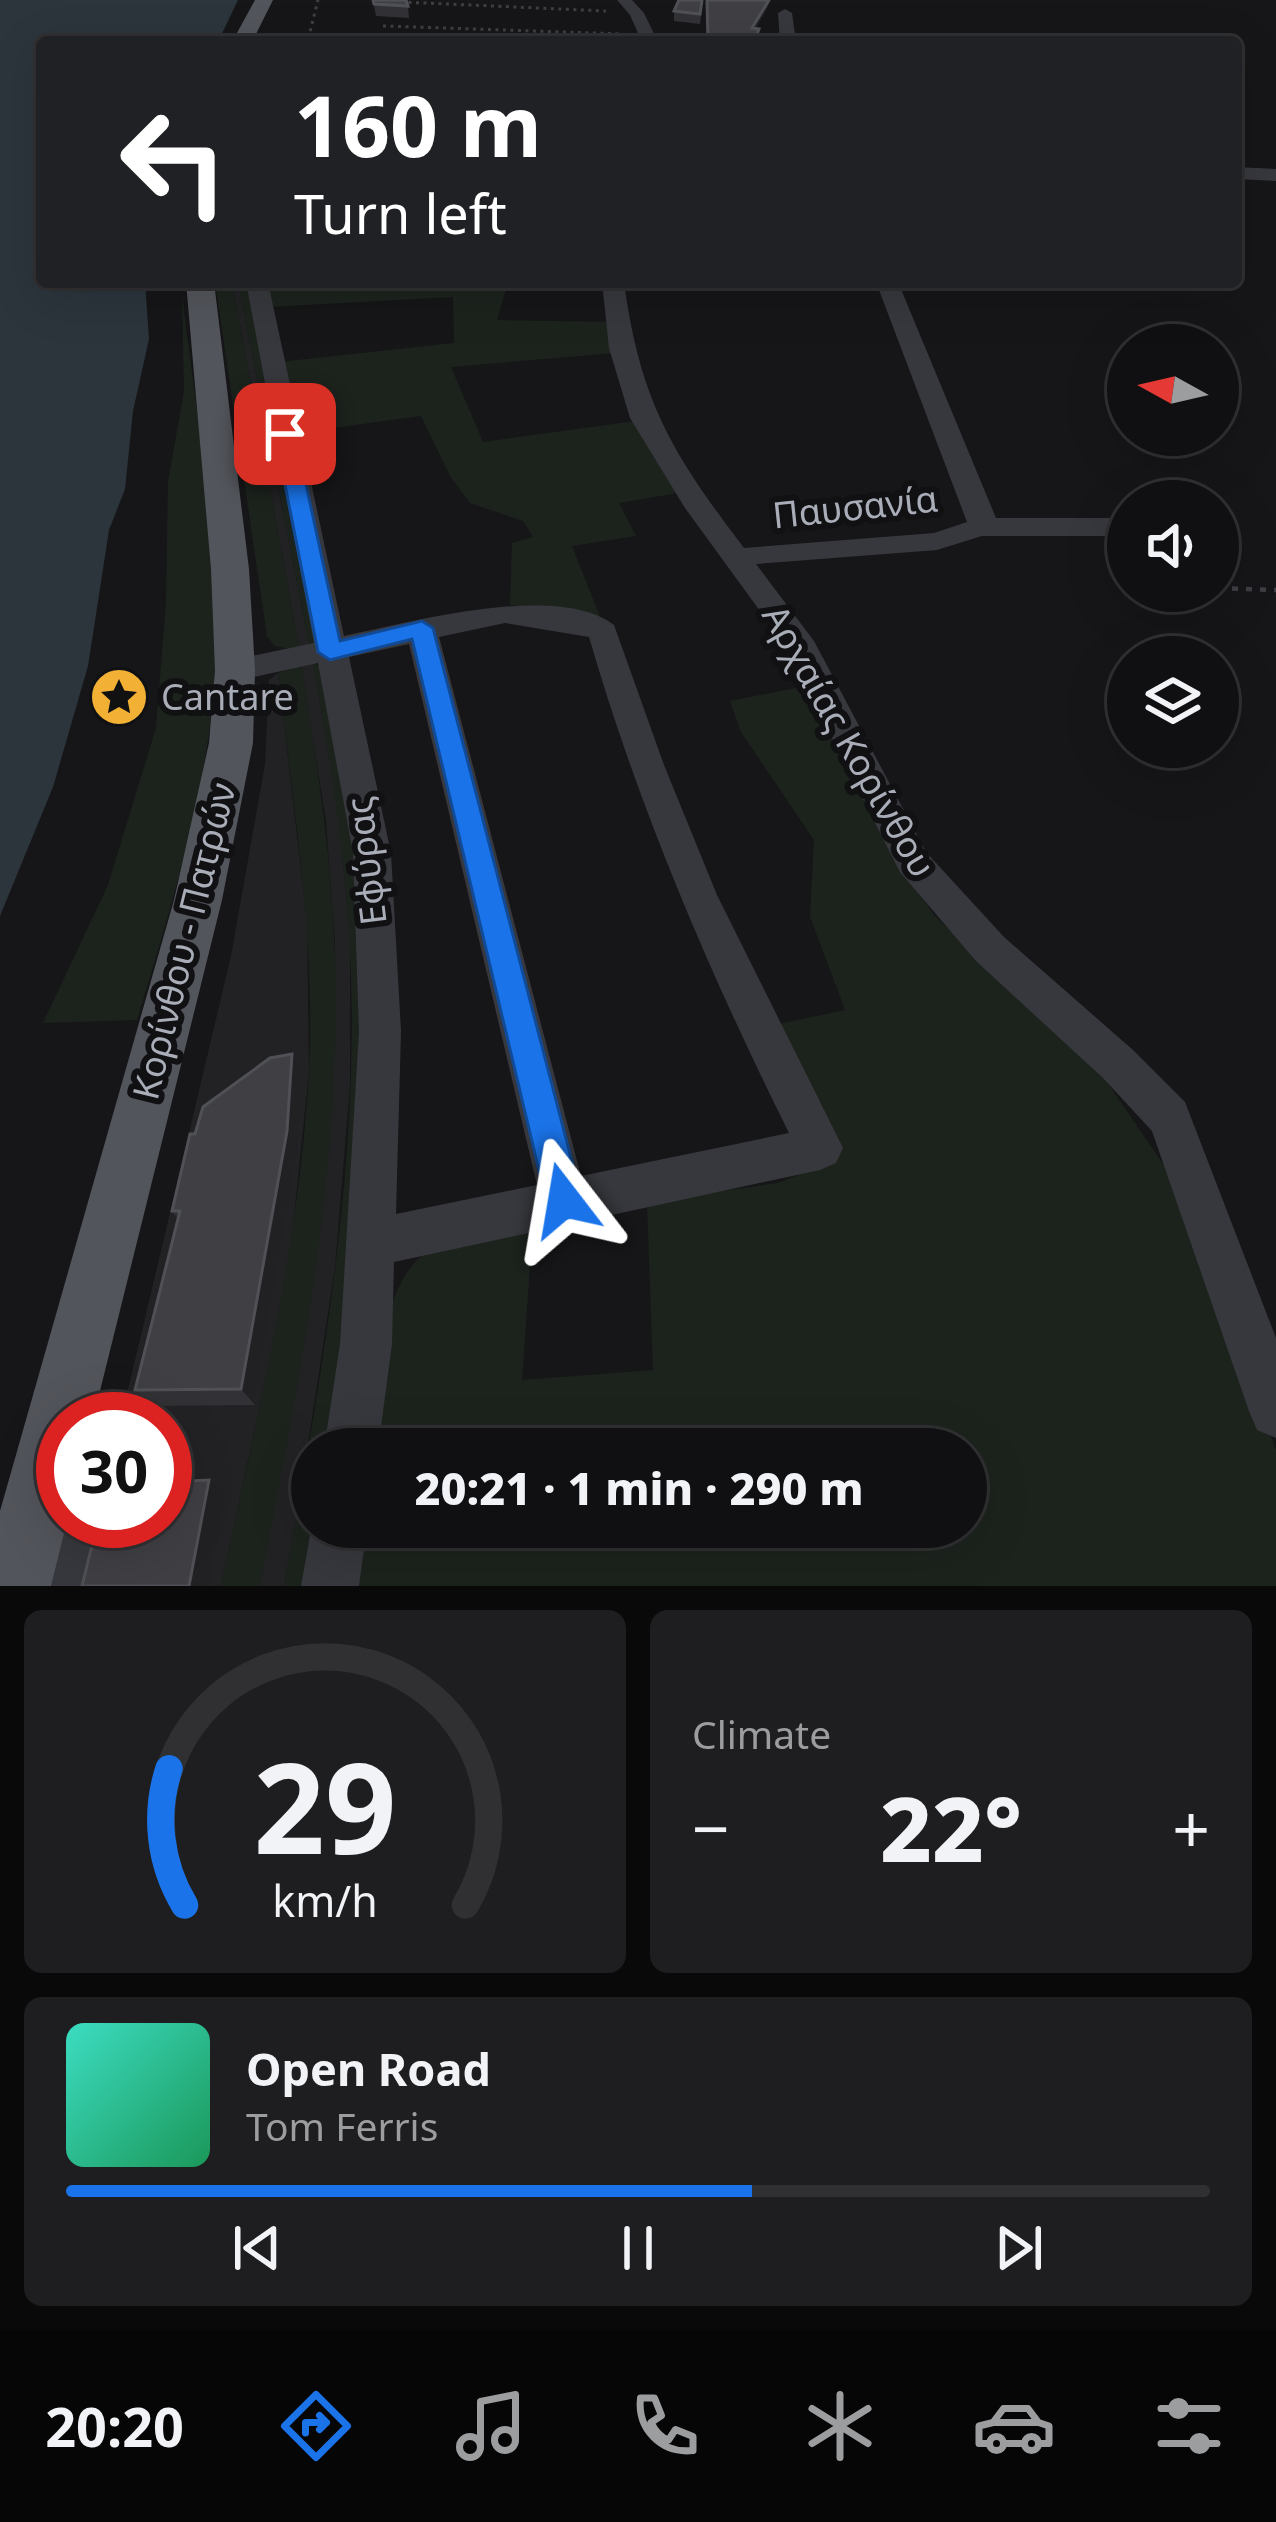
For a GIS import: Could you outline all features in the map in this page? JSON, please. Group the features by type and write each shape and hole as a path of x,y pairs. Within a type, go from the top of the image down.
{"main road":[{"path":"245,36 264,0"},
{"name":"Κορίνθου - Πατρών","path":"67,1392 218,819 231,743 235,670 230,569 201,288"},
{"name":"Κορίνθου - Πατρών","path":"15,1586 36,1507"}],"street":[{"path":"624,0 638,13 647,36"},
{"path":"784,13 787,36"},
{"path":"1242,173 1276,175"},
{"name":"Εφύρας","path":"258,288 372,854 380,1030 367,1344 354,1428"},
{"name":"Αρχαίας Κορίνθου","path":"614,288 621,348 638,408 700,508 798,641 867,777 927,880 990,949 1118,1064 1169,1117 1276,1411"},
{"path":"889,288 982,518 979,527"},
{"name":"Παυσανία","path":"737,557 937,541 979,527 1107,527"},
{"path":"235,670 422,628 524,613 593,624 602,632 648,773 747,1009 820,1148 372,1243"},
{"path":"422,628 564,1200"},
{"path":"70,1586 80,1548"},
{"path":"330,1586 336,1548"}],"path":[{"path":"306,36 318,0"},
{"path":"383,1 638,13"},
{"path":"383,26 604,36"},
{"path":"1239,589 1276,590"}],"shaded area":[{"path":"0,0 238,0 221,36 36,36 36,288 145,288 149,339 133,411 125,489 109,530 88,666 53,787 0,916"},
{"path":"216,288 233,288 300,651 275,646 267,636"},
{"path":"233,288 239,288 310,649 300,651"},
{"path":"239,288 247,288 320,638 310,649"},
{"path":"262,288 506,288 497,320 609,322 614,353 451,367 483,442 635,421 678,493 619,503 636,536 572,546 601,619 510,605 512,543 533,537 523,521 470,503 450,476 421,416 296,433 279,362 454,343 453,297 267,307"},
{"path":"182,294 211,528 216,622 212,712 197,801 137,1020 43,1023 108,885 156,728 166,603 168,482 184,391"},
{"path":"313,663 339,817 350,938 350,1085 335,1267 310,1428 291,1428 291,1547 284,1586 260,1586 315,1268 332,1087 335,941 326,821 301,665"},
{"path":"313,663 324,668 353,814 366,1049 337,1428 311,1428 336,1262 350,1097 347,900"},
{"path":"301,665 326,834 334,936 336,1018 326,1181 304,1344 260,1586 221,1586 275,1331 304,1138 309,973 278,673"},
{"path":"278,673 307,921 309,1072 288,1274 221,1586 82,1586 131,1548 192,1548 192,1392 127,1392 231,956 265,764 269,680"},
{"path":"806,686 889,850 934,915 1106,1081 1179,1187 1276,1450 1276,1586 353,1586 358,1548 987,1548 987,1428 372,1428 392,1304 403,1278 419,1258 441,1244 533,1222 522,1380 653,1370 647,1202 778,1183 832,1161 774,1025 845,1010 810,917 814,840 741,732 730,701"},
{"path":"291,1546 312,1548 312,1586 284,1586"}],"building":[{"path":"373,0 406,0 408,6 374,4"},
{"path":"679,0 702,0 700,14 674,11"},
{"path":"707,0 769,0 752,28 759,29 756,36 708,36"},
{"path":"292,1054 287,1131 241,1389 135,1390 180,1211 172,1211 190,1134 195,1134 203,1107 270,1058"},
{"path":"209,1480 189,1586 82,1586 91,1548 192,1548 192,1481"}],"place":[{"name":"Cantare","path":"119,697"}],"route":[{"path":"285,434 330,652 422,628 564,1200"}]}
